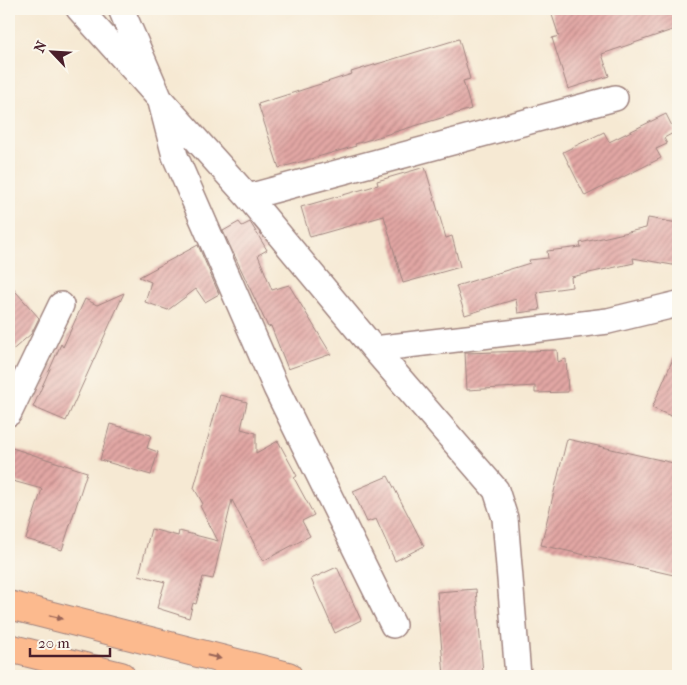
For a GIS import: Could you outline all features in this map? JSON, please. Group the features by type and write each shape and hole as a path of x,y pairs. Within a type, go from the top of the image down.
{"highway":[{"path":"9,605 288,676"},
{"path":"9,648 122,676"}],"street":[{"path":"79,9 248,197 374,349 496,490 505,518 518,676"},
{"path":"121,9 161,102 175,156 276,388 393,625"},
{"path":"248,197 615,98"},
{"path":"374,349 608,321 678,304"},
{"path":"9,413 16,380 61,305"}],"building":[{"path":"550,9 678,9 678,28 602,54 609,76 568,89 552,38 559,36"},
{"path":"459,39 470,79 463,81 471,109 355,144 356,146 279,168 258,104 352,74 351,72"},
{"path":"666,114 675,132 664,138 667,144 656,149 661,158 585,196 563,152 604,132 609,142"},
{"path":"425,167 446,238 452,236 460,267 403,283 384,216 310,237 301,207 378,185 377,181"},
{"path":"648,218 678,223 678,266 633,258 634,263 571,277 572,287 537,292 540,310 518,313 516,299 465,315 456,286 530,263 529,260 548,258 547,251 581,247 580,243 646,228"},
{"path":"239,222 242,226 250,222 267,250 258,255 272,290 289,285 331,354 288,369 271,326 268,327 223,231"},
{"path":"198,245 219,294 205,302 196,289 168,310 145,302 151,282 139,277"},
{"path":"9,284 39,318 31,334 9,353"},
{"path":"124,293 66,421 33,407 61,344 63,347 85,299 97,305"},
{"path":"678,347 678,419 652,408"},
{"path":"557,350 558,362 566,359 568,392 535,393 535,386 467,390 465,353"},
{"path":"220,395 247,402 241,429 256,433 256,453 278,441 297,476 294,478 314,515 302,521 310,536 263,561 232,500 213,579 203,577 196,604 193,603 189,618 157,608 165,582 139,575 151,529 178,536 179,531 218,541 200,506 203,504 194,488"},
{"path":"110,424 151,435 147,448 158,452 151,475 100,460"},
{"path":"567,439 678,464 678,576 541,545"},
{"path":"9,447 87,472 62,550 26,539 42,489 9,480"},
{"path":"388,476 424,546 395,561 376,519 367,522 353,491"},
{"path":"337,567 361,620 335,633 311,579"},
{"path":"476,589 483,673 444,676 437,592"}]}
